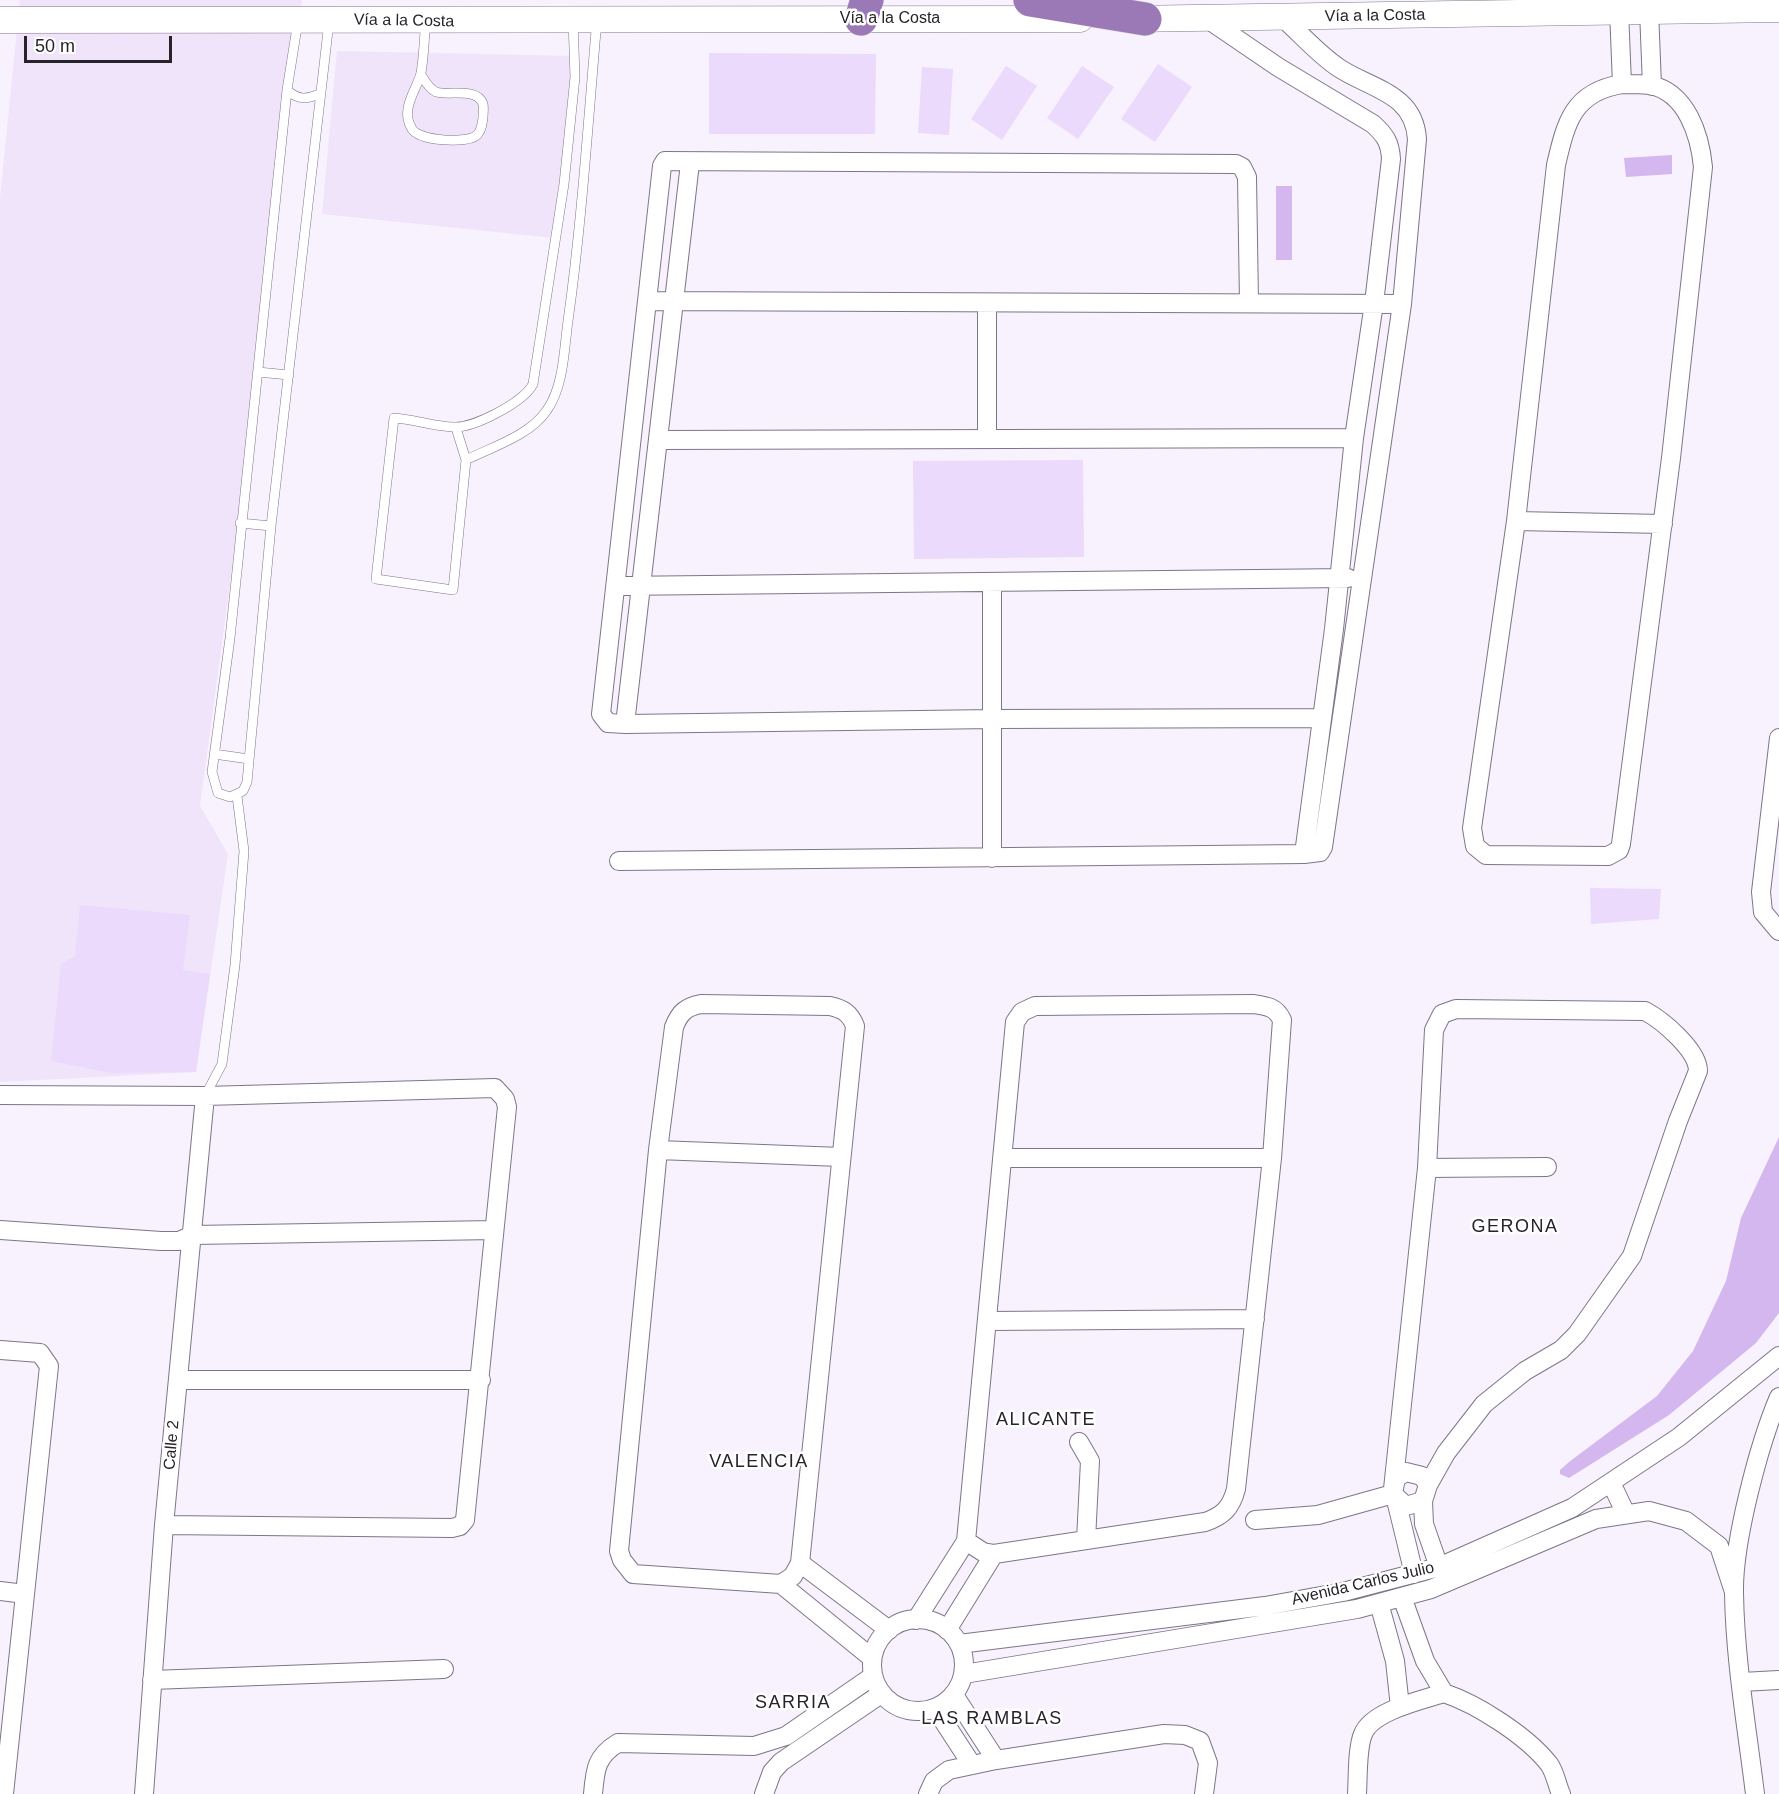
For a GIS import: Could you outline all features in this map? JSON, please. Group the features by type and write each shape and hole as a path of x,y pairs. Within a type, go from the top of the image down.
{"highway":[{"path":"1030,0 1145,19"}],"street":[{"name":"Vía a la Costa","path":"0,20 585,21 864,9 1209,20 1619,10 1779,9"},
{"path":"1619,10 1622,84"},
{"path":"1649,10 1652,86"},
{"path":"619,861 993,858 1320,852 1324,844 1402,304 1417,139 1412,114 1390,95 1339,68 1283,18"},
{"path":"1209,20 1278,67 1350,108 1385,135 1390,145 1391,159 1374,303 1354,438 1304,854"},
{"path":"1622,84 1652,86 1683,106 1701,145 1704,167 1663,524 1618,850 1608,856 1486,855 1475,846 1472,828 1516,521 1556,165 1562,138 1574,110 1587,96 1606,87 1622,84"},
{"path":"1249,303 1247,177 1242,167 1236,164 690,163 668,161 662,166 601,714 608,723 625,724 993,719 1322,718"},
{"path":"625,724 660,440 690,163"},
{"path":"647,302 1402,304"},
{"path":"987,304 987,439"},
{"path":"660,440 1354,438"},
{"path":"1516,521 1663,524"},
{"path":"616,586 1362,578"},
{"path":"992,582 993,858"},
{"path":"1779,738 1761,892 1763,912 1779,931"},
{"path":"781,1584 793,1576 800,1563 855,1026 851,1017 842,1009 830,1006 701,1004 689,1007 679,1014 674,1027 658,1150 620,1543 622,1560 633,1574 781,1584 872,1658"},
{"path":"916,1620 966,1541 989,1321 1015,1022 1022,1012 1035,1006 1253,1004 1272,1007 1282,1020 1272,1158 1236,1489 1229,1509 1218,1518 1205,1522 994,1554 982,1552 966,1541"},
{"path":"1394,1494 1412,1506 1425,1493 1446,1453 1484,1404 1525,1371 1561,1350 1578,1334 1632,1256 1678,1121 1698,1076 1698,1065 1684,1044 1659,1018 1645,1011 1456,1009 1442,1014 1434,1030 1427,1168 1394,1494 1414,1574"},
{"path":"0,1095 205,1096 495,1088 506,1099 481,1380 465,1520 460,1526 164,1525"},
{"name":"Calle 2","path":"144,1794 164,1525 205,1096"},
{"path":"658,1150 841,1157"},
{"path":"1002,1158 1272,1158"},
{"path":"1427,1168 1547,1167"},
{"path":"0,1230 179,1241 193,1235 494,1230"},
{"path":"989,1321 1255,1319"},
{"path":"0,1350 40,1353 49,1366 4,1794"},
{"name":"Avenida Carlos Julio","path":"959,1644 1264,1606 1343,1592 1439,1567 1572,1508 1679,1437 1779,1356"},
{"path":"178,1380 481,1380"},
{"name":"Avenida Carlos Julio","path":"1755,1794 1734,1592 1739,1544 1754,1477 1779,1397"},
{"path":"1079,1442 1090,1461 1086,1540"},
{"path":"1394,1494 1396,1478 1411,1471 1422,1476 1425,1493 1424,1524 1439,1567"},
{"path":"1608,1484 1615,1491 1626,1514"},
{"path":"1256,1520 1340,1510 1394,1494"},
{"name":"Avenida Carlos Julio","path":"964,1674 1269,1626 1379,1604 1431,1589 1596,1519 1649,1511 1686,1521 1719,1546 1734,1592"},
{"path":"947,1630 994,1554"},
{"path":"800,1563 889,1630"},
{"path":"0,1591 25,1594"},
{"path":"1402,1597 1425,1660 1444,1693 1490,1717 1529,1744 1550,1765 1561,1794"},
{"path":"1379,1604 1395,1661 1400,1707"},
{"path":"1264,1606 1269,1626"},
{"path":"916,1620 938,1624 947,1630 959,1644 964,1659 964,1674 954,1695 935,1708 916,1712 897,1706 882,1694 873,1676 872,1658 876,1647 889,1630 901,1623 916,1620"},
{"path":"152,1680 444,1669"},
{"path":"593,1794 598,1764 605,1751 618,1743 754,1746 786,1736 873,1676"},
{"path":"1742,1682 1779,1680"},
{"path":"1357,1794 1363,1734 1380,1716 1444,1693"},
{"path":"764,1794 772,1772 781,1762 882,1694"},
{"path":"954,1695 996,1760"},
{"path":"935,1708 972,1766"},
{"path":"928,1794 940,1775 949,1770 1132,1737 1164,1734 1185,1735 1200,1741 1208,1763 1204,1794"}],"lane":[{"path":"237,796 230,797 218,793 212,772 230,638 240,523 258,372 266,269 287,90 299,19"},
{"path":"205,1096 222,1064 235,964 244,851 237,796 247,782 271,526 330,20"},
{"path":"456,428 466,460 453,590 376,579 394,418 456,428 504,410 528,393 535,376 564,184 574,77 585,21"},
{"path":"466,460 522,433 538,420 547,411 558,383 574,282 585,21"},
{"path":"421,75 430,88 436,92 473,95 480,99 484,106 482,128 477,135 469,140 439,140 418,135 412,129 408,118 410,97 421,75 426,22"},
{"path":"287,90 295,97 302,98 311,98 321,93"},
{"path":"258,372 289,375"},
{"path":"240,523 271,526"},
{"path":"214,754 249,759"}],"shaded area":[{"path":"20,0 302,0 256,391 200,806 228,854 196,1072 0,1082 0,198"},
{"path":"337,51 575,56 554,238 322,214"},
{"path":"709,53 876,54 875,134 709,134"},
{"path":"1158,64 1192,87 1155,142 1121,119"},
{"path":"1006,66 1037,86 1002,140 971,119"},
{"path":"1082,66 1114,87 1078,139 1047,118"},
{"path":"922,67 953,69 949,135 918,133"},
{"path":"1672,155 1672,174 1626,177 1624,158"},
{"path":"1276,186 1292,186 1292,260 1276,260"},
{"path":"1083,460 1084,557 914,559 913,461"},
{"path":"1590,888 1661,889 1659,919 1591,924"},
{"path":"80,905 190,915 183,970 210,974 196,1072 111,1073 51,1061 61,964 75,956"},
{"path":"1779,1137 1779,1313 1756,1343 1669,1415 1569,1478 1560,1474 1560,1470 1569,1462 1657,1396 1693,1351 1726,1281 1741,1218"}],"district":[{"name":"GERONA","path":"1515,1227"},
{"name":"ALICANTE","path":"1046,1420"},
{"name":"VALENCIA","path":"759,1462"},
{"name":"SARRIA","path":"793,1703"},
{"name":"LAS RAMBLAS","path":"992,1719"}]}
